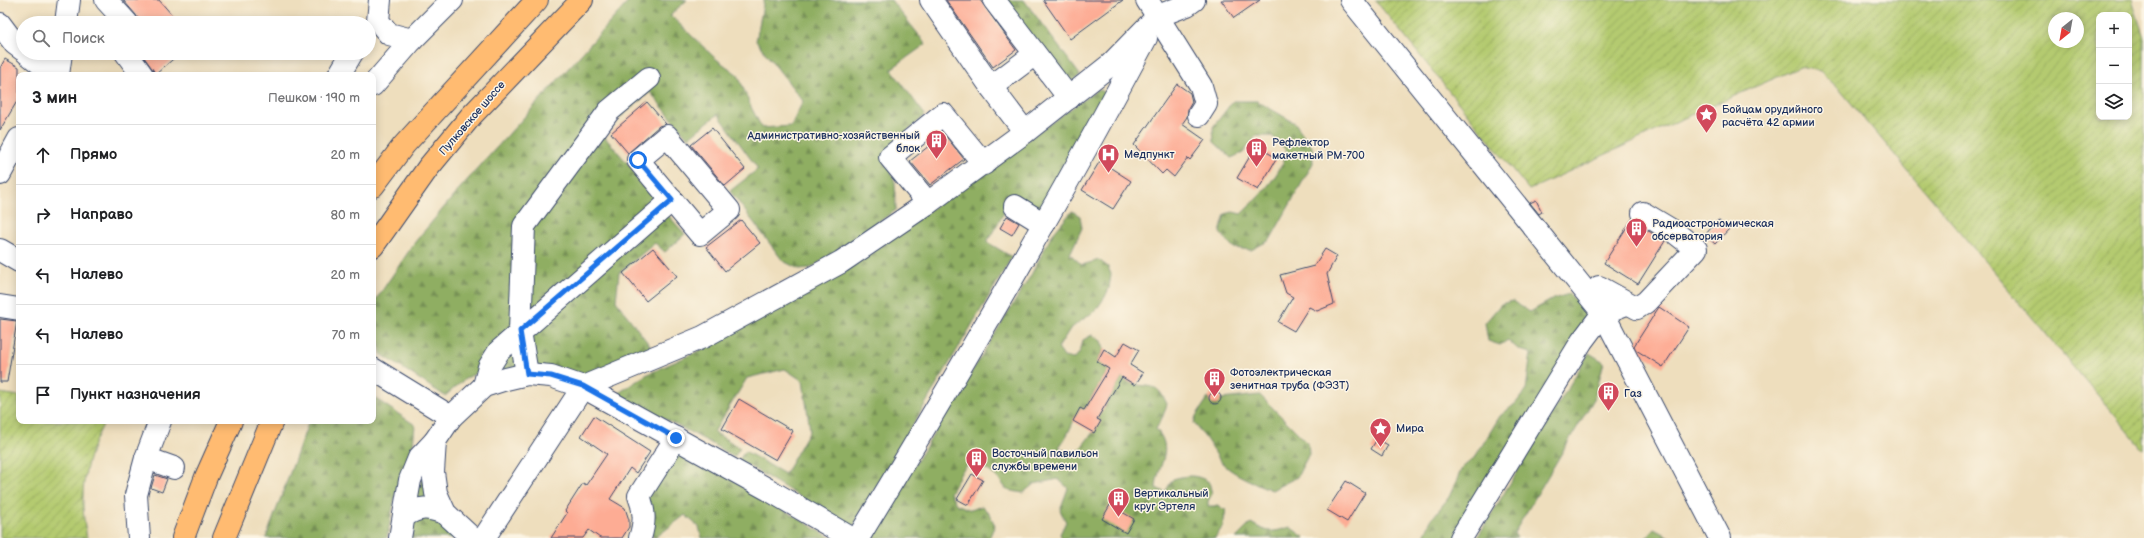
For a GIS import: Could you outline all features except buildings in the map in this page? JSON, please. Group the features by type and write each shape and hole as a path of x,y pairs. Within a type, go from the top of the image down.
{"highway":[{"path":"376,182 404,145 537,0"},
{"name":"Пулковское шоссе","path":"376,242 428,168 471,116 582,0"},
{"path":"183,538 206,477 230,424"},
{"path":"224,538 271,424"}],"street":[{"path":"67,16 69,0"},
{"path":"106,0 121,16"},
{"path":"371,16 380,0"},
{"path":"380,0 378,21 389,34 412,40"},
{"path":"376,82 412,40 452,0"},
{"path":"931,0 992,88 1026,132"},
{"path":"994,0 1069,98"},
{"path":"1152,8 1187,5 1194,0"},
{"path":"1351,0 1603,312 1720,538"},
{"path":"858,538 956,377 1044,224 1117,72 1152,8"},
{"path":"1152,8 1201,86 1206,104 1199,115"},
{"path":"0,24 16,45"},
{"path":"992,88 1035,54"},
{"path":"36,60 52,72"},
{"path":"57,72 59,60"},
{"path":"131,60 140,72"},
{"path":"341,72 348,60"},
{"path":"484,538 583,386 703,337 841,262 928,204 984,164 1069,98 1117,72"},
{"path":"527,374 520,331 524,226 609,111 648,78"},
{"path":"928,204 890,157 943,114 984,164"},
{"path":"0,174 16,145"},
{"path":"484,386 489,368 499,351 520,331 672,200"},
{"path":"1015,206 1044,224"},
{"path":"1599,287 1626,304 1637,308 1646,302 1696,249 1673,231 1643,213"},
{"path":"0,250 16,259"},
{"path":"1461,538 1582,341 1603,312 1626,304"},
{"path":"0,306 16,309"},
{"path":"376,371 451,418"},
{"path":"400,538 410,480 419,458 435,441 451,418 484,386 527,374 551,376 583,386 851,538"},
{"path":"139,538 136,495 146,458 159,424"},
{"path":"640,538 644,522 644,509 639,496 676,438"},
{"path":"435,441 433,472 436,493 445,513 472,538"},
{"path":"146,458 174,468"},
{"path":"404,516 416,509 430,508 445,513"}],"green space":[{"path":"630,0 687,0 670,15 715,58 738,75 751,107 762,128 791,126 803,101 756,41 764,0 891,0 926,44 891,69 925,115 884,153 895,182 896,210 811,268 799,269 783,261 730,191 758,169 718,114 688,138 650,92 601,133 660,200 482,370 465,379 445,396 381,354 379,343 376,338 376,300 415,242 461,187"},
{"path":"1004,0 1024,0 1080,75 1068,84"},
{"path":"1375,0 2132,0 2144,38 2144,450 1840,90 1820,71 1800,67 1673,123 1529,190"},
{"path":"1097,90 1101,90 1106,94 1039,212 1013,197 987,242 1012,257 852,528 739,460 745,451 785,474 810,430 803,381 785,369 747,378 714,432 740,448 734,457 709,442 617,394 646,375 705,348 846,270"},
{"path":"1233,101 1257,101 1295,123 1312,147 1313,163 1270,240 1251,250 1234,248 1220,233 1225,214 1233,212 1241,214 1255,200 1275,177 1287,151 1272,136 1256,136 1243,153 1231,158 1214,142 1213,127"},
{"path":"1072,211 1080,216 1082,228 1070,254 1082,265 1099,260 1108,267 1111,274 1109,288 1096,310 1070,329 1058,348 1064,357 1074,359 1080,352 1083,340 1092,335 1101,341 1104,349 1097,362 1109,369 1084,410 1080,409 1059,447 1075,457 1101,421 1097,419 1122,377 1135,385 1155,388 1161,393 1167,404 1156,429 1164,444 1165,451 1156,488 1165,492 1173,479 1187,476 1196,476 1209,482 1212,494 1208,501 1208,506 1217,506 1226,510 1223,526 1215,538 1062,538 1060,534 1066,522 1060,510 1068,488 1058,479 1034,484 1023,493 1007,490 991,473 970,462 962,471 950,493 956,504 971,510 982,506 988,512 995,525 989,538 870,538 1031,275 1052,235"},
{"path":"666,213 685,234 665,252 655,243 619,273 616,301 651,347 585,378 494,374 494,368"},
{"path":"1569,294 1584,308 1590,319 1460,538 1423,538 1431,520 1449,497 1462,468 1475,457 1500,416 1516,403 1526,390 1531,353 1519,350 1508,340 1500,345 1488,341 1485,323 1501,304 1512,301 1530,312 1553,299"},
{"path":"1589,353 1604,362 1594,399 1514,533 1517,538 1477,538"},
{"path":"0,393 16,396 16,424 104,424 92,450 85,478 83,507 87,538 0,538"},
{"path":"1260,395 1308,443 1309,454 1297,477 1272,490 1243,478 1223,464 1194,423 1196,416 1208,398 1210,402 1216,404 1221,399"},
{"path":"376,399 415,425 413,446 396,491 387,538 266,538 308,424 376,424"},
{"path":"677,446 831,538 702,538 699,527 685,515 655,538 647,533 647,495"},
{"path":"426,468 458,538 406,538 414,500"},
{"path":"1251,523 1262,529 1270,531 1290,527 1305,538 1236,538"},
{"path":"1654,529 1671,538 1646,538"}],"place":[{"name":"Бойцам орудийного расчёта 42 армии","path":"1707,134"},
{"name":"Административно-хозяйственный блок","path":"936,160"},
{"name":"Рефлектор макетный РМ-700","path":"1257,168"},
{"name":"Медпункт","path":"1109,174"},
{"name":"Радиоастрономическая обсерватория","path":"1637,248"},
{"name":"Фотоэлектрическая зенитная труба (ФЭЗТ)","path":"1215,398"},
{"name":"Газ","path":"1608,412"},
{"name":"Мира","path":"1381,448"},
{"name":"Восточный павильон службы времени","path":"976,478"},
{"name":"Вертикальный круг Эртеля","path":"1118,518"}],"route":[{"path":"638,160 672,200 520,331 527,374 551,376 583,386 676,438"}]}
